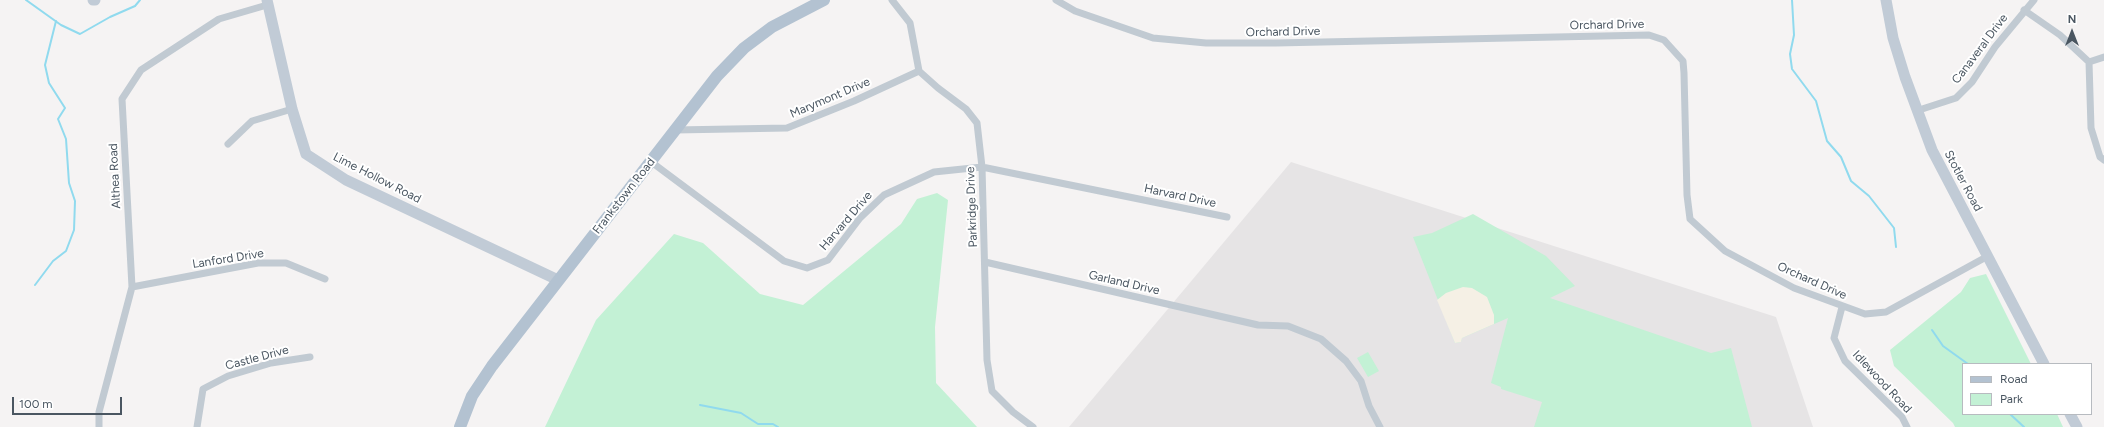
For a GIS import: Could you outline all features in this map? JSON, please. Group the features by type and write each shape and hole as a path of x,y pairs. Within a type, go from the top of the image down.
{"main road":[{"name":"Frankstown Road","path":"460,427 465,411 482,379 717,76 744,48 786,18 824,0"}],"street":[{"path":"892,0 910,23 919,71"},
{"name":"Orchard Drive","path":"1056,0 1075,11 1152,38 1206,43 1649,35 1664,40 1683,61 1686,195 1690,218 1725,251 1794,288 1842,307 1865,314 1886,312 1988,256"},
{"name":"Stotler Road","path":"1886,0 1893,38 1916,111 1932,150 2043,363"},
{"name":"Canaveral Drive","path":"1916,111 1956,98 1972,82 1995,47 2024,10 2034,0"},
{"name":"Lime Hollow Road","path":"267,2 292,109 306,154 346,180 558,280"},
{"name":"Althea Road","path":"100,427 99,412 132,287 122,99 141,70 219,19 267,2"},
{"path":"2024,10 2060,35 2089,62 2091,128 2100,157 2104,160"},
{"path":"2089,62 2104,57"},
{"name":"Marymont Drive","path":"674,130 787,128 854,101 919,71"},
{"name":"Parkridge Drive","path":"919,71 938,88 966,109 977,123 982,167 986,360 992,391 1013,412 1033,427"},
{"path":"228,144 252,121 292,109"},
{"name":"Harvard Drive","path":"650,161 784,261 807,268 828,260 860,218 884,195 934,172 982,167 1226,217"},
{"name":"Lanford Drive","path":"132,287 258,263 286,262 325,280"},
{"name":"Garland Drive","path":"985,262 1258,325 1288,326 1321,338 1346,360 1361,381 1369,406 1380,427"},
{"name":"Idlewood Road","path":"1842,307 1834,338 1845,361 1902,417 1907,427"},
{"name":"Castle Drive","path":"197,427 203,389 228,376 271,363 310,357"},
{"path":"2071,415 2077,427"}],"shaded area":[{"path":"1291,162 1776,317 1813,427 1069,427"}],"green space":[{"path":"937,193 948,200 935,327 936,383 977,427 545,427 596,320 674,234 703,243 760,294 803,305 901,224 917,199"},
{"path":"1473,214 1546,256 1575,286 1550,298 1711,353 1731,348 1752,427 1534,427 1542,402 1501,389 1501,387 1491,383 1508,318 1462,338 1461,342 1455,343 1413,237 1432,233"},
{"path":"1986,274 2030,363 1962,363 1962,415 2057,415 2063,427 1955,427 1953,423 1894,366 1890,350 1961,292 1970,278"},
{"path":"1368,352 1379,371 1368,377 1357,358"}],"sand":[{"path":"1463,287 1472,288 1487,297 1494,315 1494,324 1462,338 1461,342 1455,343 1437,300 1446,293"}],"waterway":[{"path":"26,0 61,25 80,34 110,17 135,6 140,0"},
{"path":"1792,0 1794,35 1790,54 1792,69 1816,101 1827,141 1841,157 1851,181 1869,196 1894,228 1896,247"},
{"path":"35,285 53,261 66,251 74,230 75,201 69,183 66,139 58,119 65,108 49,83 45,65 56,21"},
{"path":"1932,330 1943,346 1967,363"},
{"path":"700,405 741,413 758,424 773,424 778,427"},
{"path":"2011,415 2024,427"}]}
